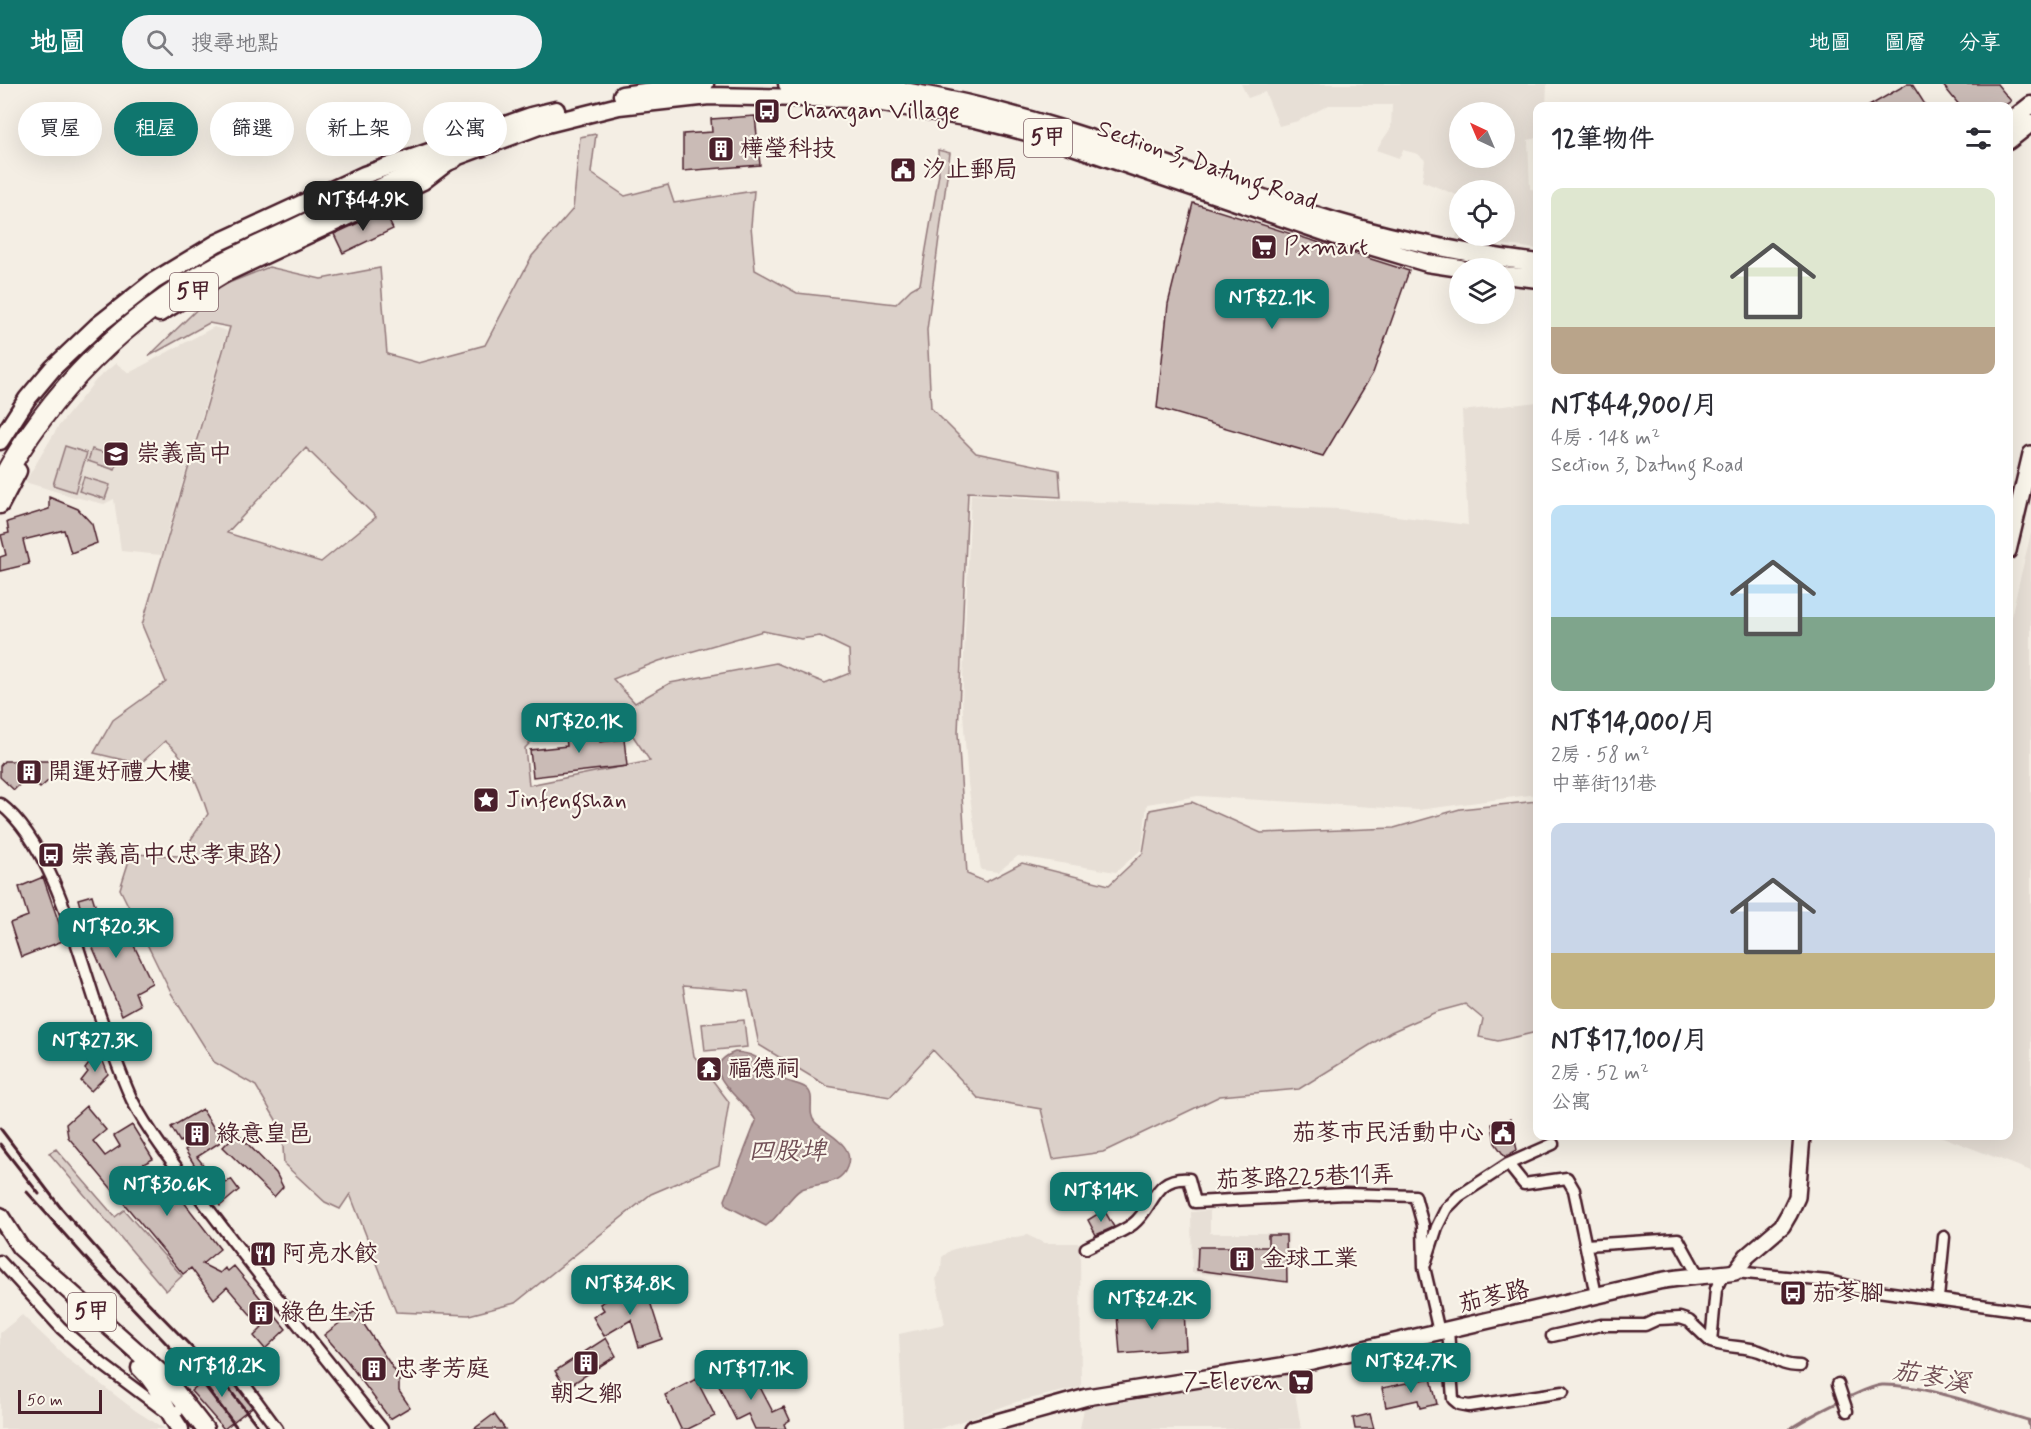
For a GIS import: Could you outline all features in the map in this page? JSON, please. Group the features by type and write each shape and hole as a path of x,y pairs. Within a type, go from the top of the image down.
{"highway":[{"path":"0,465 14,438 38,404 66,372 144,302 192,271 229,251 420,157"},
{"path":"0,484 14,438 51,404 87,363 134,323 167,299 217,267 400,179 453,158"}],"main road":[{"path":"420,157 531,116 615,95 705,84"},
{"name":"Section 3, Datung Road","path":"788,84 909,92 979,107 1049,125 1310,213 1444,249 1533,262"},
{"name":"Section 3, Datung Road","path":"0,505 36,440 54,417 106,356 158,315 226,273 423,181 453,158 539,126 619,106 708,96 859,99 966,117 1046,137 1336,236 1427,263 1449,266"},
{"path":"2013,119 2031,105"},
{"path":"2013,137 2031,123"},
{"path":"1515,276 1533,278"},
{"name":"5甲","path":"0,1216 20,1247 162,1374 205,1429"},
{"name":"5甲","path":"0,1231 10,1249 40,1279 153,1380 170,1415 180,1429"}],"street":[{"path":"2013,530 2031,454"},
{"path":"0,804 15,818 40,854 61,898 102,1022 133,1100 170,1157 237,1247 382,1429"},
{"path":"1711,1342 1716,1289 1729,1273 1782,1226 1797,1197 1802,1140"},
{"path":"1553,1144 1508,1164 1459,1196 1446,1209 1437,1227 1424,1267 1444,1331 1454,1399 1459,1404 1469,1406 1563,1392"},
{"path":"1508,1164 1524,1184 1567,1178 1574,1190 1596,1295"},
{"name":"茄苳路225巷11弄","path":"1086,1248 1134,1224 1164,1183 1178,1178 1189,1179 1195,1202 1345,1194 1415,1196 1423,1225 1424,1267"},
{"path":"1938,1298 1944,1237"},
{"path":"1586,1245 1678,1239 1699,1277"},
{"path":"0,1261 61,1328 102,1364 170,1415 187,1405"},
{"name":"茄苳路","path":"972,1429 1087,1397 1312,1361 1685,1276 1699,1277 1729,1273 1828,1281 1863,1289 2031,1312"},
{"path":"1552,1336 1601,1325 1645,1325 1658,1319 1680,1318 1689,1321 1711,1342 1727,1347 1759,1350 1777,1363 1800,1366"},
{"path":"241,1380 277,1429"},
{"path":"1838,1384 1847,1411"}],"shaded area":[{"path":"1241,84 1547,84 1546,102 1533,102 1533,139 1528,140 1530,189 1533,189 1533,248 1515,246 1515,180 1449,180 1449,192 1422,181 1425,160 1418,154 1403,150 1399,158 1376,150 1391,128 1392,105 1329,105 1298,121 1279,126 1265,92 1248,98"},
{"path":"596,134 591,173 625,196 668,185 674,203 754,191 751,226 755,270 797,293 896,304 911,289 920,284 939,174 938,150 950,153 927,330 931,408 976,453 1059,470 1061,497 968,492 958,733 967,874 986,882 1022,863 1109,885 1143,853 1150,810 1192,802 1261,833 1394,828 1460,809 1533,801 1533,1033 1498,1041 1479,1037 1483,1019 1465,1004 1436,1012 1391,1032 1299,1089 1220,1096 1103,1152 1053,1159 1041,1109 978,1098 933,1050 890,1097 827,1086 759,1045 748,991 683,986 694,1056 729,1102 719,1165 651,1194 515,1303 469,1315 396,1312 350,1194 340,1209 325,1202 284,1164 282,1130 256,1086 214,1062 171,993 120,889 131,854 180,856 208,814 201,793 187,765 165,741 140,764 94,753 113,720 166,682 142,625 230,327 209,323 149,356 221,286 269,267 321,279 380,268 387,354 419,363 485,345 532,256 573,209 580,137","holes":["306,448 376,517 321,562 227,533","763,631 801,639 820,636 849,650 850,673 825,683 776,663 670,683 635,703 613,679 659,661","614,708 650,761 529,785 525,748 558,714"]},
{"name":"崇義高中","path":"214,327 227,331 161,555 121,551 114,499 104,504 25,482 58,427 96,380 116,363 129,373"},
{"path":"1533,402 1533,795 1419,810 1198,796 1147,804 1142,849 1116,872 1018,856 998,872 981,870 968,784 962,699 971,494 1070,501 1340,509 1468,525 1462,411"},
{"path":"65,446 87,453 75,492 53,485"},
{"path":"92,449 119,457 115,470 88,461"},
{"path":"84,477 110,485 105,499 79,491"},
{"path":"2031,533 2031,1171 1950,1140 2013,1140 2013,608"},
{"path":"744,1020 747,1047 705,1051 702,1024"},
{"path":"56,1149 115,1217 124,1210 182,1276 166,1291 49,1153"},
{"name":"金球工業","path":"1210,1210 1210,1233 1289,1233 1288,1283 1192,1273 1191,1212"},
{"path":"1027,1235 1044,1243 1080,1243 1081,1387 1016,1402 939,1429 903,1429 899,1334 945,1324 936,1279 941,1270 942,1257 951,1250 966,1246"},
{"path":"22,1315 69,1360 136,1411 165,1429 0,1429 0,1333"},
{"path":"1292,1374 1301,1429 1080,1429 1084,1408"}],"water":[{"name":"四股埤","path":"735,1052 757,1058 781,1078 806,1088 811,1095 812,1118 844,1146 849,1159 844,1173 839,1178 800,1190 766,1226 727,1206 725,1200 756,1121 720,1076 718,1067 723,1059"}],"building":[{"path":"1907,84 1912,84 1923,102 1876,102"},
{"path":"1942,84 1997,84 2011,101 2010,102 1957,102"},
{"name":"樺瑩科技","path":"755,116 760,165 683,171 683,134 712,132 711,119"},
{"path":"1193,203 1409,271 1373,373 1323,456 1157,408 1168,304"},
{"path":"384,211 393,229 343,253 334,234"},
{"path":"49,497 78,509 92,524 97,543 71,553 64,530 23,540 29,564 0,571 0,557 6,555 1,535 9,533 7,522 49,509"},
{"path":"598,725 600,742 624,739 627,766 533,777 530,750 567,746 565,729"},
{"name":"開運好禮大樓","path":"4,761 56,761 63,768 40,788 28,776 14,790 0,777 0,766"},
{"path":"43,877 65,940 21,957 10,923 28,916 19,887"},
{"path":"92,895 105,938 125,927 152,983 135,992 140,1005 122,1015 90,941 78,899"},
{"path":"99,1051 108,1074 91,1091 81,1081 88,1072 85,1069"},
{"path":"86,1106 106,1130 93,1141 105,1156 120,1146 114,1136 132,1125 153,1159 122,1175 136,1191 160,1171 220,1249 202,1264 220,1273 225,1268 228,1271 234,1266 286,1329 265,1349 254,1336 262,1328 227,1287 214,1299 191,1268 183,1274 68,1137 66,1124"},
{"name":"綠意皇邑","path":"202,1109 222,1141 197,1157 213,1177 218,1173 226,1183 231,1179 239,1190 220,1206 195,1174 199,1172 185,1150 192,1145 187,1138 180,1142 171,1127"},
{"name":"茄苳市民活動中心","path":"1510,1119 1517,1150 1505,1157 1495,1143 1492,1124"},
{"name":"綠意皇邑","path":"237,1133 276,1173 283,1187 274,1197 223,1147"},
{"path":"1104,1210 1114,1227 1096,1235 1088,1220"},
{"name":"金球工業","path":"1268,1235 1286,1235 1287,1282 1197,1270 1198,1247 1268,1247"},
{"path":"645,1286 662,1339 639,1347 631,1320 604,1336 593,1317 604,1310 600,1304 611,1297"},
{"path":"1184,1309 1186,1349 1120,1354 1117,1314"},
{"name":"忠孝芳庭","path":"355,1311 399,1377 399,1391 410,1407 390,1419 347,1361 324,1335"},
{"name":"朝之鄉","path":"606,1338 616,1356 566,1388 555,1371"},
{"path":"220,1366 252,1407 224,1429 191,1391"},
{"path":"749,1366 773,1412 784,1407 790,1420 784,1424 786,1429 755,1429 748,1414 736,1420 717,1382"},
{"path":"1431,1378 1437,1404 1420,1408 1418,1400 1386,1407 1382,1388"},
{"path":"696,1379 715,1416 688,1429 681,1429 665,1395"},
{"path":"494,1414 505,1429 474,1429"},
{"path":"1370,1414 1374,1429 1355,1429 1353,1418"}],"waterway":[{"name":"茄苳溪","path":"1790,1429 1850,1397 1882,1385 1937,1393 2031,1421"},
{"name":"茄苳溪","path":"2028,1420 2030,1429"}],"railway":[{"path":"0,1128 61,1208 105,1258 215,1371 260,1429"},
{"path":"0,1144 39,1194"},
{"path":"27,1192 91,1264 199,1378 238,1429"}],"place":[{"name":"Changan Village","path":"767,111"},
{"name":"樺瑩科技","path":"721,149"},
{"name":"汐止郵局","path":"903,170"},
{"name":"Pxmart","path":"1264,247"},
{"name":"崇義高中","path":"116,454"},
{"name":"開運好禮大樓","path":"29,772"},
{"name":"Jinfengshan","path":"486,800"},
{"name":"崇義高中(忠孝東路)","path":"51,855"},
{"name":"福德祠","path":"709,1069"},
{"name":"茄苳市民活動中心","path":"1503,1133"},
{"name":"綠意皇邑","path":"197,1134"},
{"name":"阿亮水餃","path":"263,1254"},
{"name":"金球工業","path":"1242,1259"},
{"name":"茄苳腳","path":"1793,1293"},
{"name":"綠色生活","path":"261,1313"},
{"name":"朝之鄉","path":"586,1363"},
{"name":"忠孝芳庭","path":"374,1369"},
{"name":"7-Eleven","path":"1301,1382"}]}
